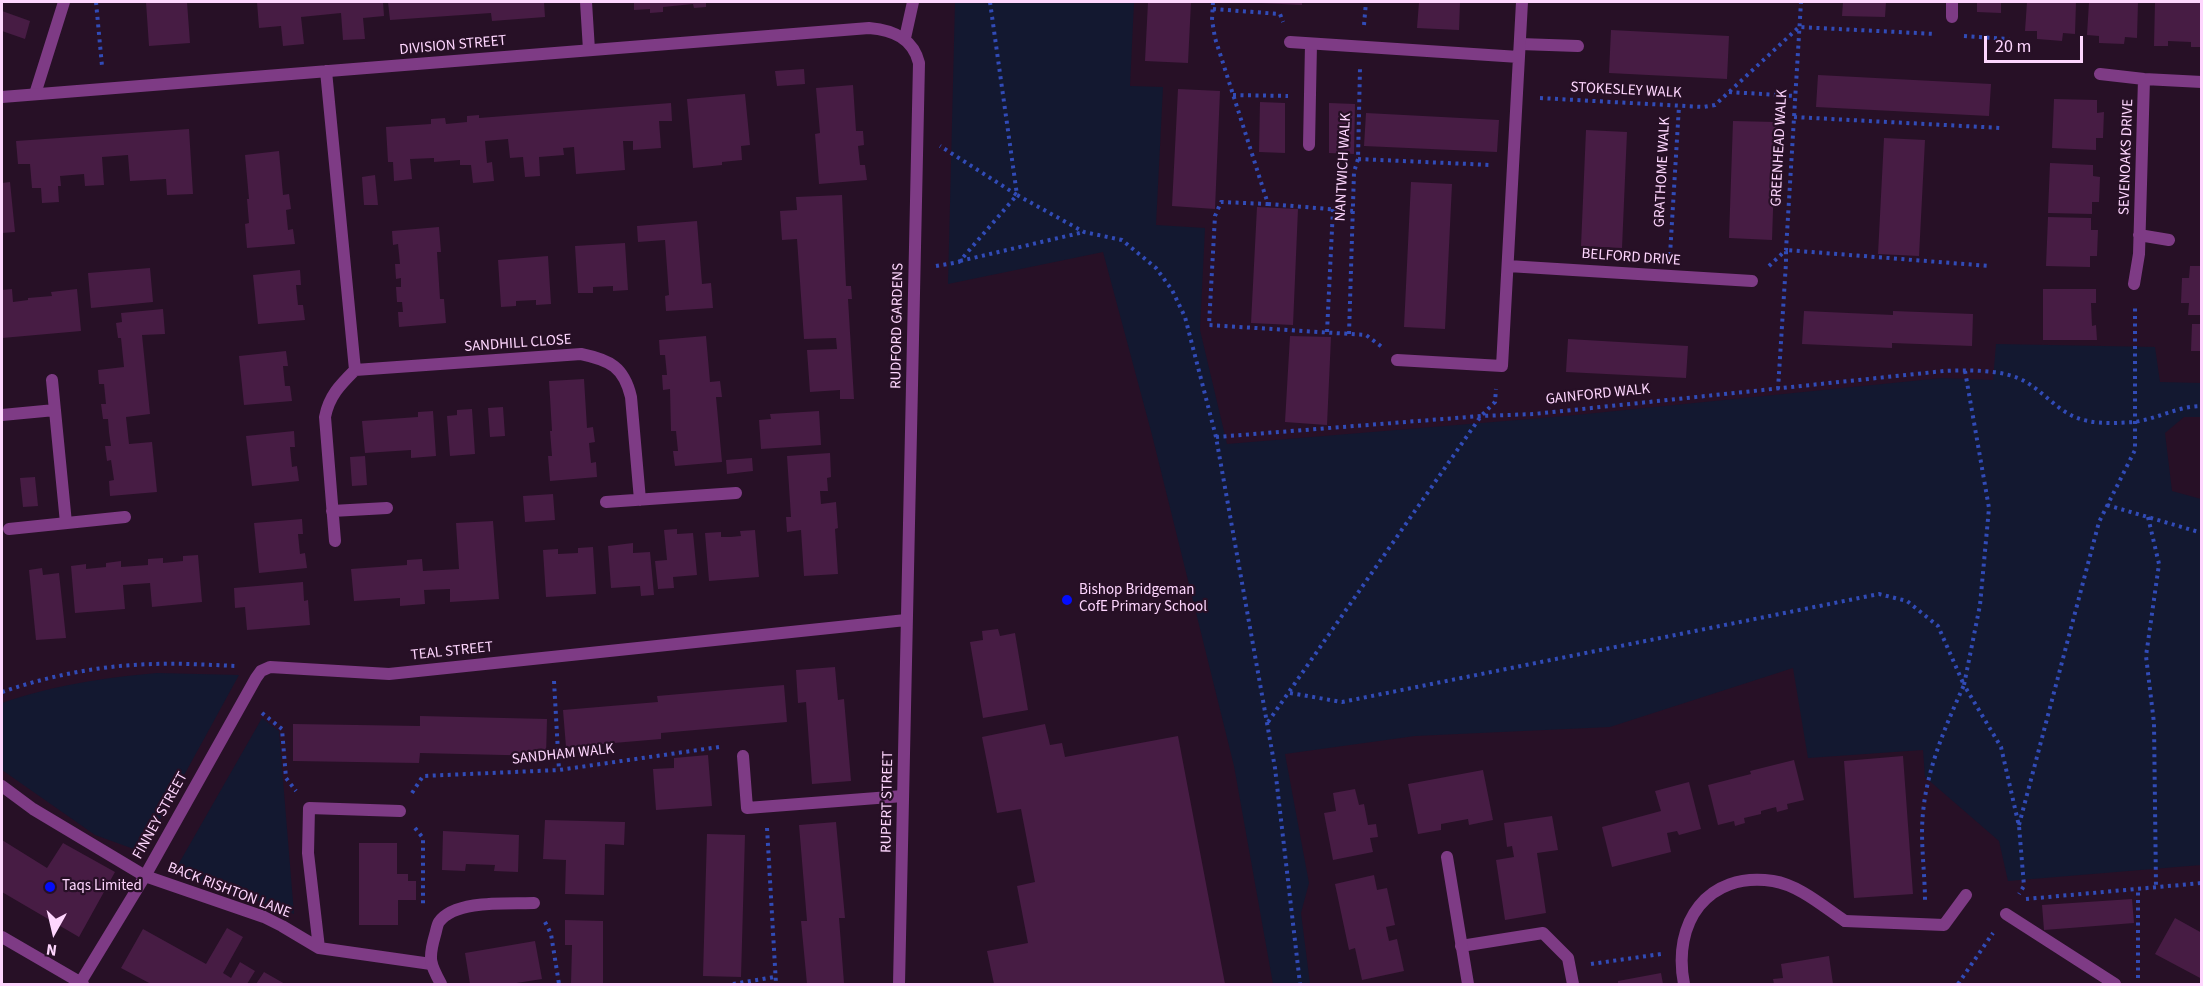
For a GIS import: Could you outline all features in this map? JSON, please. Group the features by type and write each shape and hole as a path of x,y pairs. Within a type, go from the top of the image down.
{"street":[{"path":"35,94 64,2"},
{"path":"586,2 589,50"},
{"path":"904,38 913,2"},
{"path":"1397,360 1502,366 1522,2"},
{"path":"1952,2 1952,17"},
{"name":"DIVISION STREET","path":"2,97 869,28 888,31 904,38"},
{"name":"RUDFORD GARDENS","path":"904,38 916,52 919,63 906,620"},
{"path":"1290,42 1363,47 1520,50 1578,46"},
{"path":"1309,144 1311,44"},
{"path":"327,71 355,370 337,387 328,402 325,417 335,541"},
{"name":"SEVENOAKS DRIVE","path":"2100,74 2202,82"},
{"name":"SEVENOAKS DRIVE","path":"2134,284 2139,236 2144,79"},
{"name":"SEVENOAKS DRIVE","path":"2139,236 2169,240"},
{"name":"BELFORD DRIVE","path":"1508,266 1752,281"},
{"name":"SANDHILL CLOSE","path":"355,370 581,354 609,362 619,370 628,383 640,500"},
{"path":"52,380 66,523"},
{"path":"2,415 55,410"},
{"path":"606,502 736,493"},
{"path":"332,511 387,508"},
{"path":"9,529 125,517"},
{"name":"TEAL STREET","path":"270,667 389,674 906,620"},
{"name":"RUPERT STREET","path":"899,984 906,620"},
{"name":"FINNEY STREET","path":"82,984 256,678 261,671 270,667"},
{"path":"743,756 747,808 903,796"},
{"name":"BACK RISHTON LANE","path":"2,786 33,809 145,876 264,917 320,948 430,964"},
{"path":"320,948 308,853 309,808 400,811"},
{"path":"1447,857 1468,984"},
{"path":"1684,984 1681,969 1683,938 1694,911 1713,894 1740,880 1775,881 1786,885 1845,921 1944,925 1966,895"},
{"path":"441,984 430,964 432,945 439,922 455,910 482,904 534,903"},
{"path":"2006,914 2115,984"},
{"path":"1461,946 1543,933 1568,958 1573,984"},
{"path":"2,937 82,984"}],"path":[{"path":"96,2 104,89"},
{"path":"958,262 1017,195 990,2"},
{"path":"1213,2 1215,38 1268,204"},
{"name":"NANTWICH WALK","path":"1349,334 1354,172 1358,159 1359,82 1366,2"},
{"name":"GREENHEAD WALK","path":"1778,389 1801,2"},
{"path":"1213,9 1280,14 1290,42"},
{"path":"1799,27 1938,34"},
{"name":"STOKESLEY WALK","path":"1517,97 1703,107 1715,105 1799,27"},
{"path":"1962,36 2008,39"},
{"path":"1728,92 1795,96"},
{"path":"1233,95 1310,96"},
{"name":"GRATHOME WALK","path":"1669,276 1679,106"},
{"path":"1794,117 2001,128"},
{"path":"918,134 1017,195 1084,232 1122,240 1156,268 1172,291 1185,317 1216,437 1275,768 1300,984"},
{"path":"1358,159 1513,166"},
{"path":"1353,211 1221,202 1215,216 1209,325 1366,334 1397,360"},
{"path":"1327,332 1333,209"},
{"path":"915,270 1084,232"},
{"path":"1752,281 1786,250 1990,266"},
{"path":"2019,826 2098,522 2135,450 2134,284"},
{"path":"1267,723 1481,416 1495,402 1499,366"},
{"path":"1926,924 1923,813 1931,768 1964,685 1980,605 1989,508 1965,370"},
{"name":"GAINFORD WALK","path":"1216,437 1481,416 1534,414 1965,370 2013,376 2026,381 2067,415 2089,422 2135,422 2191,406 2202,406"},
{"path":"2107,505 2202,533"},
{"path":"2148,517 2159,564 2146,656 2154,723 2156,887"},
{"path":"1290,693 1342,702 1879,594 1907,601 1938,626 1964,685 2001,747 2019,826 2024,886 2015,900 2202,883"},
{"path":"552,656 559,770"},
{"path":"2,692 34,681 96,669 155,664 270,667"},
{"path":"244,699 282,729 286,778 309,808"},
{"name":"SANDHAM WALK","path":"400,811 423,776 559,770 719,747 743,756"},
{"path":"766,807 776,984"},
{"path":"400,811 423,838 423,909 439,922"},
{"path":"2138,889 2138,984"},
{"path":"534,903 551,934 559,984"},
{"path":"1958,984 2006,914"},
{"path":"1569,966 1682,951"},
{"path":"733,984 774,977"}],"shaded area":[{"path":"955,2 1134,2 1130,86 1163,87 1156,225 1205,228 1200,330 1227,444 1566,416 1942,378 1993,380 1996,344 2155,347 2160,382 2201,383 2201,417 2184,417 2165,433 2172,491 2201,499 2201,865 2008,881 1999,841 1925,777 1923,750 1808,758 1793,668 1610,727 1415,736 1285,754 1309,883 1301,913 1310,984 1273,984 1234,766 1152,435 1103,252 948,284"},
{"path":"157,673 239,675 142,852 95,835 2,770 2,703 40,691 78,683"},
{"path":"262,718 279,731 294,914 174,872"}],"building":[{"path":"146,2 187,2 190,43 149,46"},
{"path":"257,2 383,2 384,16 363,18 365,39 343,40 341,13 301,17 304,44 283,46 281,26 259,28"},
{"path":"388,2 544,2 545,17 492,21 491,13 390,20"},
{"path":"634,2 706,2 706,7 694,8 693,4 663,7 663,12 650,13 650,9 634,10"},
{"path":"1148,2 1191,2 1188,63 1145,61"},
{"path":"1302,2 1302,5 1261,3"},
{"path":"1419,2 1460,2 1459,30 1417,28"},
{"path":"1843,2 1886,2 1885,17 1842,16"},
{"path":"1977,2 2001,2 2001,13 1977,12"},
{"path":"2027,2 2076,2 2075,34 2063,33 2062,41 2037,39 2037,31 2025,31"},
{"path":"2089,2 2138,2 2137,38 2125,37 2124,44 2099,43 2099,36 2087,35"},
{"path":"2155,2 2202,2 2202,47 2191,47 2191,42 2168,41 2168,46 2154,46"},
{"path":"2,11 30,21 25,39 2,31"},
{"path":"1611,30 1729,36 1727,79 1609,73"},
{"path":"804,69 805,84 777,86 775,71"},
{"path":"1818,75 1991,84 1989,116 1816,107"},
{"path":"853,85 856,131 863,131 864,145 858,146 860,165 865,165 867,180 819,184 815,134 820,133 816,88"},
{"path":"1178,89 1220,91 1215,209 1172,206"},
{"path":"745,94 750,145 741,146 742,160 693,168 687,99"},
{"path":"2054,99 2097,100 2097,113 2104,112 2103,138 2096,138 2096,150 2052,148"},
{"path":"1260,102 1285,103 1285,153 1259,152"},
{"path":"671,103 672,121 659,121 661,148 633,150 633,141 623,141 625,170 576,174 574,147 563,148 564,155 539,157 540,176 525,177 523,157 510,158 508,139 485,141 487,163 492,162 494,181 473,183 471,165 460,165 460,160 434,162 434,158 410,159 412,179 394,181 393,162 388,162 386,127 431,124 431,119 445,118 446,124 467,122 467,116 479,115 479,118"},
{"path":"1329,103 1355,104 1354,154 1329,153"},
{"path":"1366,113 1499,120 1497,152 1364,146"},
{"path":"1733,121 1776,122 1772,240 1729,238"},
{"path":"189,129 193,194 167,195 166,179 130,181 128,155 102,157 104,185 85,186 84,174 60,176 59,202 42,203 41,188 32,188 30,164 18,164 16,141"},
{"path":"1586,130 1627,132 1622,248 1581,246"},
{"path":"1884,138 1925,140 1919,256 1878,254"},
{"path":"279,151 283,195 289,194 291,209 286,210 288,230 293,229 295,244 247,248 245,224 249,223 247,199 249,199 245,155"},
{"path":"2050,163 2093,165 2093,176 2100,177 2099,202 2092,202 2092,214 2048,213"},
{"path":"375,175 378,205 364,205 362,177"},
{"path":"10,182 15,232 2,233 2,183"},
{"path":"1411,182 1452,184 1445,329 1404,327"},
{"path":"842,195 846,286 851,286 852,299 848,299 854,399 840,399 840,390 810,392 807,350 837,349 836,338 804,339 797,239 782,240 780,211 797,210 796,197"},
{"path":"1257,207 1298,209 1293,325 1251,323"},
{"path":"2048,217 2091,218 2091,230 2098,230 2097,256 2090,256 2090,267 2046,266"},
{"path":"697,221 702,284 711,283 713,308 666,311 665,296 669,295 665,240 638,242 637,226"},
{"path":"439,227 441,252 437,252 440,299 444,299 446,323 399,327 398,312 403,312 402,302 397,302 396,287 401,287 401,278 396,279 395,264 400,264 398,244 393,245 392,231"},
{"path":"625,243 628,290 613,291 613,286 593,287 593,293 578,293 575,246"},
{"path":"548,256 551,304 536,305 536,300 516,301 516,306 501,307 498,260"},
{"path":"2190,266 2202,266 2202,315 2188,315 2189,303 2181,303 2182,278 2189,278"},
{"path":"150,268 153,302 91,308 88,273"},
{"path":"300,270 301,285 296,285 298,305 303,305 305,320 258,324 253,275"},
{"path":"12,289 13,302 52,296 51,292 77,289 81,331 2,338 2,290"},
{"path":"2043,289 2096,289 2096,303 2091,303 2092,326 2096,325 2097,340 2043,340"},
{"path":"163,309 165,334 142,335 150,414 126,417 129,444 152,442 157,492 110,496 109,481 114,480 111,460 107,461 105,446 111,446 108,419 103,419 101,404 106,404 104,384 99,384 98,370 124,367 121,338 118,338 116,323 122,322 121,313"},
{"path":"1804,311 1893,315 1893,311 1973,314 1972,346 1892,343 1892,348 1802,344"},
{"path":"2192,324 2202,324 2202,351 2191,351"},
{"path":"706,336 710,382 720,381 722,397 716,397 722,462 675,466 673,451 678,451 676,431 671,431 670,389 663,390 662,375 667,375 665,355 660,355 659,340"},
{"path":"1290,336 1331,337 1327,425 1285,422"},
{"path":"1568,339 1688,346 1686,378 1566,372"},
{"path":"286,351 288,366 283,366 285,386 290,386 292,401 244,405 239,356"},
{"path":"584,379 587,428 593,427 595,442 589,443 591,463 596,462 597,477 550,481 548,456 552,456 550,431 552,431 549,381"},
{"path":"503,407 505,436 490,437 488,408"},
{"path":"472,409 475,454 450,456 447,416 457,415 457,410"},
{"path":"433,411 436,456 411,458 411,450 365,453 362,421 418,417 418,412"},
{"path":"819,411 821,445 761,449 759,420 771,419 770,414"},
{"path":"294,431 295,447 290,447 292,467 297,466 299,481 252,486 246,436"},
{"path":"830,453 831,477 827,478 828,491 820,491 821,504 836,502 838,574 804,576 801,530 787,532 786,517 791,517 787,456"},
{"path":"365,456 367,485 352,486 350,457"},
{"path":"752,458 753,471 727,474 726,460"},
{"path":"35,477 38,506 23,507 20,478"},
{"path":"553,494 555,520 525,522 523,496"},
{"path":"302,519 303,534 298,534 300,554 305,553 307,568 259,573 254,523"},
{"path":"493,521 499,599 450,602 450,589 424,590 425,604 400,606 400,598 354,601 351,569 407,565 407,560 422,559 423,571 459,569 456,523"},
{"path":"677,529 677,534 693,533 697,575 673,577 674,588 658,589 655,561 667,560 664,530"},
{"path":"755,530 759,577 709,581 705,533 721,532 721,537 731,537 741,536 740,531"},
{"path":"633,543 633,553 650,552 654,595 641,596 640,586 611,588 608,546"},
{"path":"593,547 596,594 546,597 543,550 558,549 558,554 578,553 578,548"},
{"path":"198,555 202,602 152,607 150,583 123,585 125,609 75,613 71,566 86,564 86,569 106,567 106,563 121,561 121,567 148,565 148,559 163,558 163,563 183,561 183,556"},
{"path":"42,568 43,575 59,573 66,638 36,640 29,570"},
{"path":"303,582 304,601 308,600 310,625 247,630 245,607 235,608 234,588"},
{"path":"998,629 1000,636 1015,633 1028,710 983,718 970,642 983,640 982,631"},
{"path":"835,667 838,700 844,699 851,781 812,784 806,702 798,703 796,670"},
{"path":"784,685 787,722 661,733 661,739 566,747 563,710 658,702 657,696"},
{"path":"420,716 547,719 546,756 420,753 419,763 293,761 293,724 420,726"},
{"path":"1045,724 1050,745 1062,743 1065,757 1178,736 1225,984 994,984 987,951 1028,943 1017,886 1035,882 1021,809 997,813 982,737"},
{"path":"708,755 712,806 656,810 653,769 674,768 674,758"},
{"path":"1903,756 1913,894 1854,898 1844,761"},
{"path":"1794,760 1804,800 1787,804 1788,809 1777,812 1776,807 1761,811 1761,814 1744,818 1745,823 1735,826 1734,821 1718,825 1708,785"},
{"path":"1483,770 1493,820 1469,825 1468,819 1441,824 1441,830 1418,834 1408,784"},
{"path":"1689,782 1701,829 1679,835 1677,831 1667,833 1671,852 1612,867 1602,827 1661,811 1655,791"},
{"path":"1355,789 1359,805 1364,804 1368,825 1376,824 1378,837 1370,838 1373,852 1333,860 1324,813 1336,811 1333,793"},
{"path":"1552,816 1558,850 1537,853 1546,913 1505,920 1496,860 1514,857 1512,846 1507,847 1504,823"},
{"path":"545,820 625,822 624,845 605,844 604,895 565,894 566,860 543,859"},
{"path":"836,822 845,918 839,918 844,983 807,984 801,921 807,921 799,825"},
{"path":"443,831 519,835 518,872 494,871 495,865 466,864 465,871 442,870"},
{"path":"707,834 745,835 741,977 703,976"},
{"path":"2,840 47,868 63,843 115,872 79,937 2,892"},
{"path":"359,843 397,843 397,874 408,874 408,881 416,881 416,900 398,900 398,925 359,925"},
{"path":"1374,875 1377,890 1387,888 1395,925 1386,927 1389,941 1397,939 1404,971 1362,980 1355,948 1349,950 1335,884"},
{"path":"2132,899 2134,923 2044,930 2042,905"},
{"path":"2175,918 2202,933 2202,979 2155,954"},
{"path":"565,920 603,921 603,984 571,984 572,945 565,945"},
{"path":"227,928 243,937 223,973 231,978 240,962 255,971 247,984 151,984 121,968 143,929 206,964"},
{"path":"535,941 542,979 510,984 470,984 465,953"},
{"path":"1829,956 1833,984 1774,984 1773,979 1783,978 1781,964"},
{"path":"264,972 285,984 256,984"},
{"path":"1661,973 1663,984 1618,984 1618,981"}],"place":[{"name":"Bishop Bridgeman CofE Primary School","path":"1067,600"},
{"name":"Taqs Limited","path":"50,887"}]}
